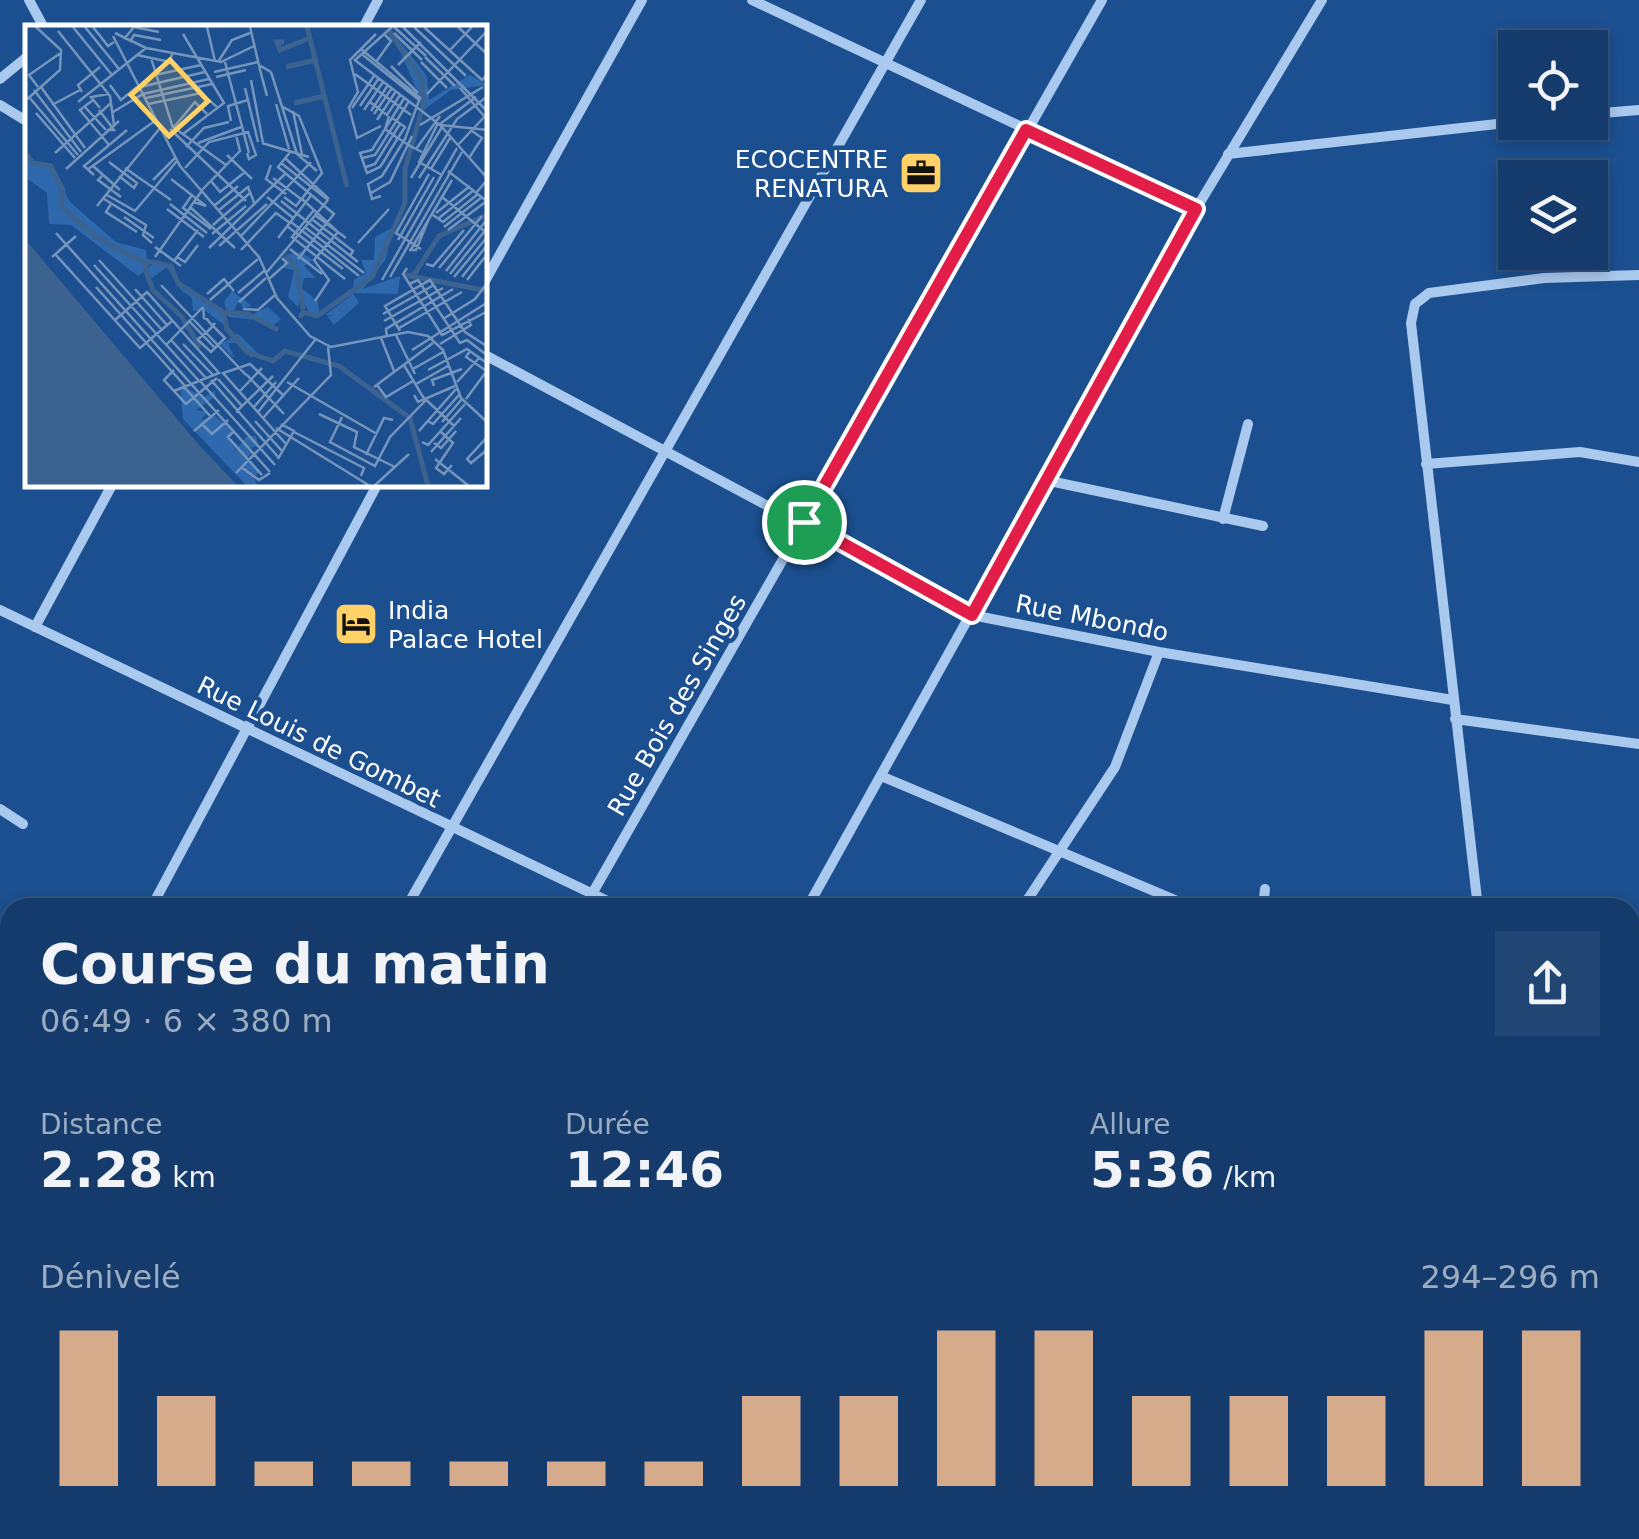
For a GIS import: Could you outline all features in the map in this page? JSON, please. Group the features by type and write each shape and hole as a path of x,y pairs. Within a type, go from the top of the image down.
{"street":[{"path":"29,0 42,25"},
{"path":"365,25 378,0"},
{"path":"488,277 642,0"},
{"path":"752,0 1196,209"},
{"path":"412,898 920,0"},
{"name":"Rue Bois des Singes","path":"589,898 1102,0"},
{"path":"813,898 1196,209 1322,0"},
{"path":"0,79 25,58"},
{"path":"0,105 25,120"},
{"path":"1608,113 1639,110"},
{"path":"1228,154 1498,124"},
{"path":"1477,898 1410,322 1415,304 1429,293 1544,278 1639,275"},
{"name":"Rue Mbondo","path":"488,357 972,615 1159,652 1453,700"},
{"path":"1223,519 1248,424"},
{"path":"1426,464 1580,452 1639,462"},
{"path":"1046,480 1263,526"},
{"path":"34,627 110,488"},
{"path":"156,898 244,728 376,488"},
{"name":"Rue Louis de Gombet","path":"0,610 602,898"},
{"path":"1029,898 1114,767 1159,652"},
{"path":"1455,719 1639,744"},
{"path":"881,776 1171,898"},
{"path":"0,809 24,824"},
{"path":"1265,889 1265,898"}],"place":[{"name":"ECOCENTRE RENATURA","path":"921,173"},
{"name":"India Palace Hotel","path":"356,624"}],"route":[{"path":"1026,130 1196,209 972,615 804,522 1026,130"}]}
